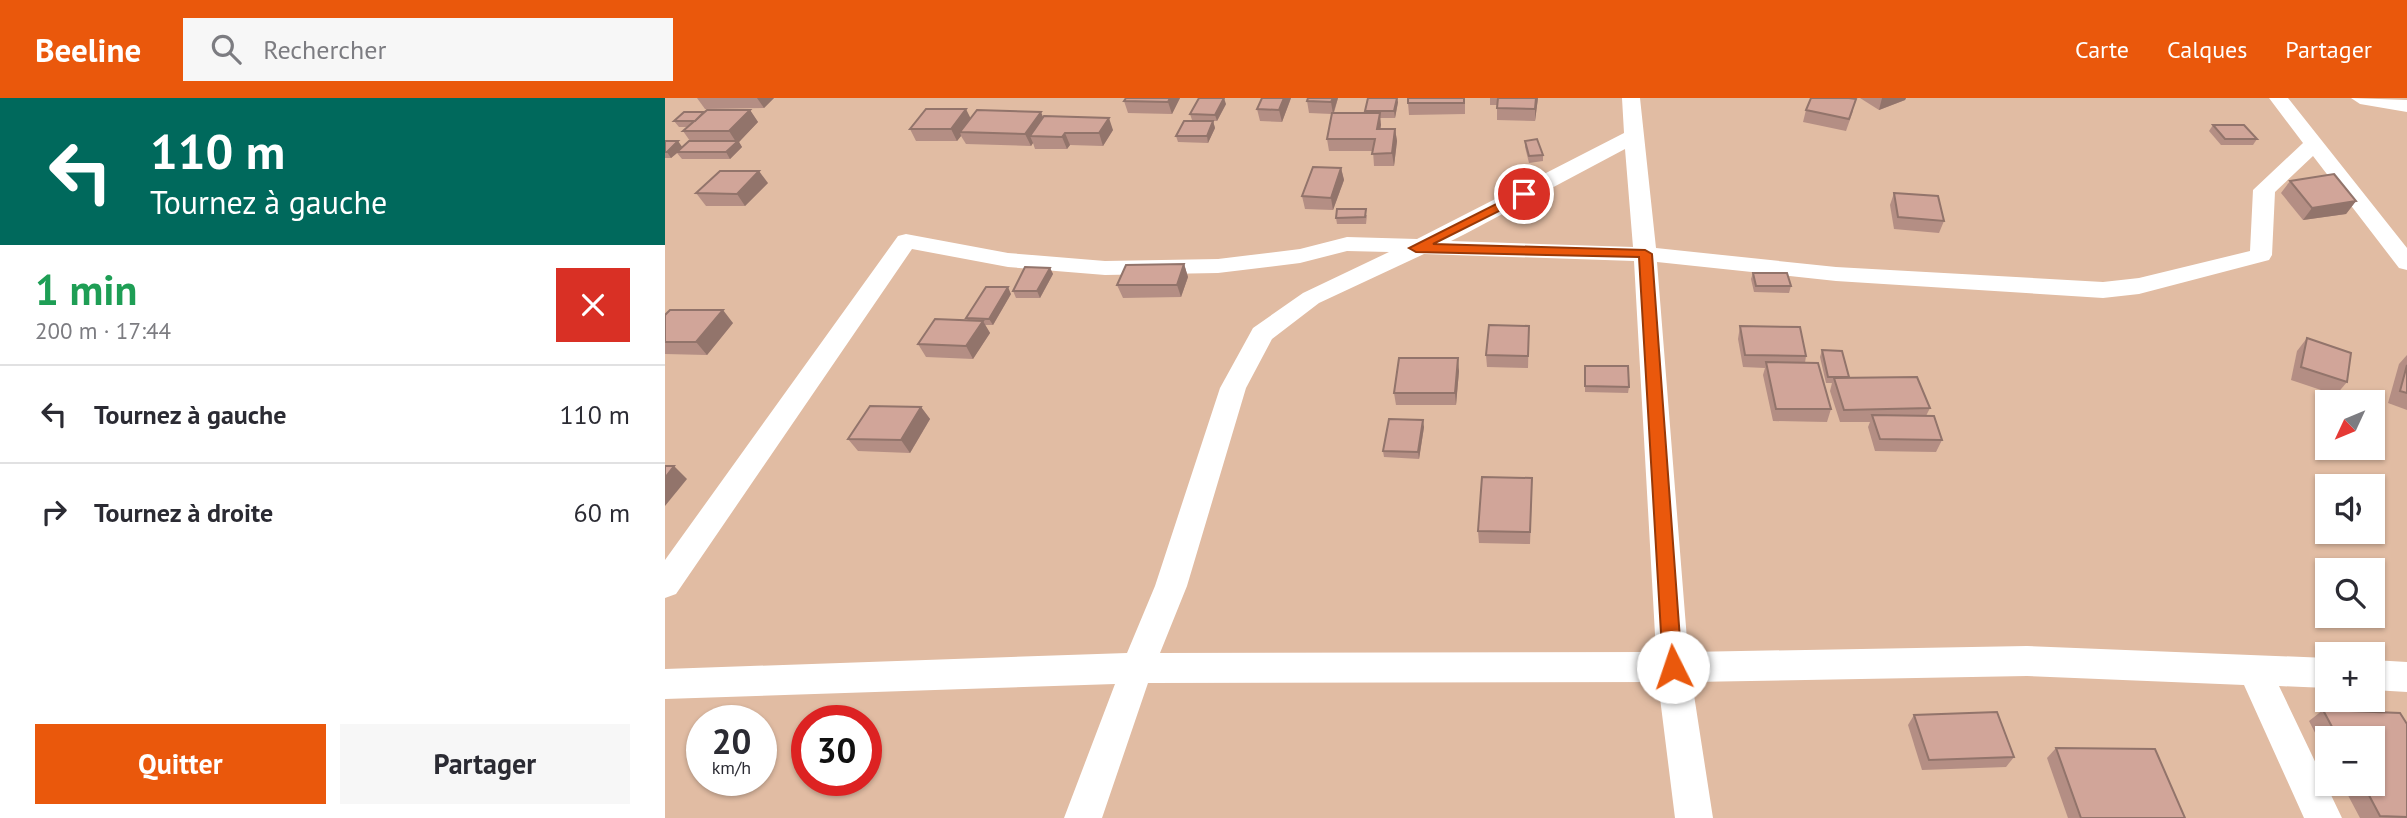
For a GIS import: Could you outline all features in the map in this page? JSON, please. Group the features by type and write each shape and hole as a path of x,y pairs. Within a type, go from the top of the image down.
{"street":[{"path":"1631,98 1645,254 1673,667 1694,818"},
{"path":"2278,98 2407,262"},
{"path":"2360,98 2407,107"},
{"path":"1083,818 1137,668 1171,586 1233,387 1262,334 1311,298 1416,248 1636,135"},
{"path":"665,585 906,241 1007,260 1105,268 1217,267 1300,256 1347,244 1645,254 1836,274 2103,290 2139,286 2261,255 2264,190 2314,144"},
{"path":"665,684 1137,668 1673,667 2027,661 2315,672"},
{"path":"2254,669 2323,818"},
{"path":"2385,676 2407,677"}],"building":[{"path":"1126,98 1170,98 1168,102 1124,101"},
{"path":"1199,98 1224,98 1215,115 1190,114"},
{"path":"1262,98 1284,98 1279,110 1257,109"},
{"path":"1308,98 1333,98 1331,102 1307,101"},
{"path":"1368,98 1397,98 1394,111 1365,111"},
{"path":"1408,98 1464,98 1464,103 1408,103"},
{"path":"1498,98 1536,98 1535,109 1497,108"},
{"path":"1811,98 1856,99 1849,119 1806,110"},
{"path":"926,109 966,109 951,129 910,129"},
{"path":"707,110 750,110 729,131 683,131"},
{"path":"977,110 1041,112 1025,134 960,132"},
{"path":"684,112 704,112 695,121 674,121"},
{"path":"1332,113 1380,113 1377,129 1395,129 1392,153 1372,154 1375,139 1327,139"},
{"path":"1044,116 1109,118 1099,133 1065,133 1062,137 1030,136"},
{"path":"1184,121 1213,121 1207,136 1176,136"},
{"path":"2213,125 2244,125 2257,139 2225,139"},
{"path":"1537,139 1543,155 1529,156 1525,141"},
{"path":"665,141 678,141 665,152"},
{"path":"689,141 738,141 726,152 677,152"},
{"path":"1313,167 1341,168 1331,198 1302,196"},
{"path":"720,171 759,171 737,194 696,193"},
{"path":"2334,174 2356,201 2312,208 2290,181"},
{"path":"1894,193 1938,196 1944,221 1898,217"},
{"path":"1337,209 1366,209 1365,217 1336,218"},
{"path":"1184,264 1177,285 1117,285 1126,265"},
{"path":"1025,267 1050,268 1037,291 1013,291"},
{"path":"1753,273 1787,273 1791,286 1756,286"},
{"path":"986,287 1008,287 989,319 966,318"},
{"path":"670,310 723,310 696,342 665,342 665,315"},
{"path":"935,319 983,321 966,346 918,344"},
{"path":"1489,325 1529,326 1528,356 1486,355"},
{"path":"1740,326 1800,327 1806,356 1745,355"},
{"path":"2307,338 2351,353 2347,382 2301,367"},
{"path":"1822,350 1842,351 1849,377 1828,377"},
{"path":"1399,358 1458,358 1455,393 1394,393"},
{"path":"1766,362 1818,363 1831,409 1776,409"},
{"path":"2407,365 2407,393 2400,391"},
{"path":"1585,366 1628,366 1629,387 1585,386"},
{"path":"1917,377 1930,408 1844,410 1834,378"},
{"path":"870,406 921,407 901,440 848,439"},
{"path":"1872,415 1934,416 1942,440 1880,439"},
{"path":"1389,419 1423,420 1418,452 1383,451"},
{"path":"665,466 674,466 665,478"},
{"path":"1482,477 1532,478 1530,532 1478,531"},
{"path":"1997,712 2014,757 1929,760 1914,715"},
{"path":"2324,712 2400,713 2407,724 2407,817 2380,816 2369,796 2385,796 2385,726 2332,726"},
{"path":"2056,748 2155,749 2185,818 2081,818"}],"route":[{"path":"1524,194 1416,248 1645,254 1673,667"}]}
